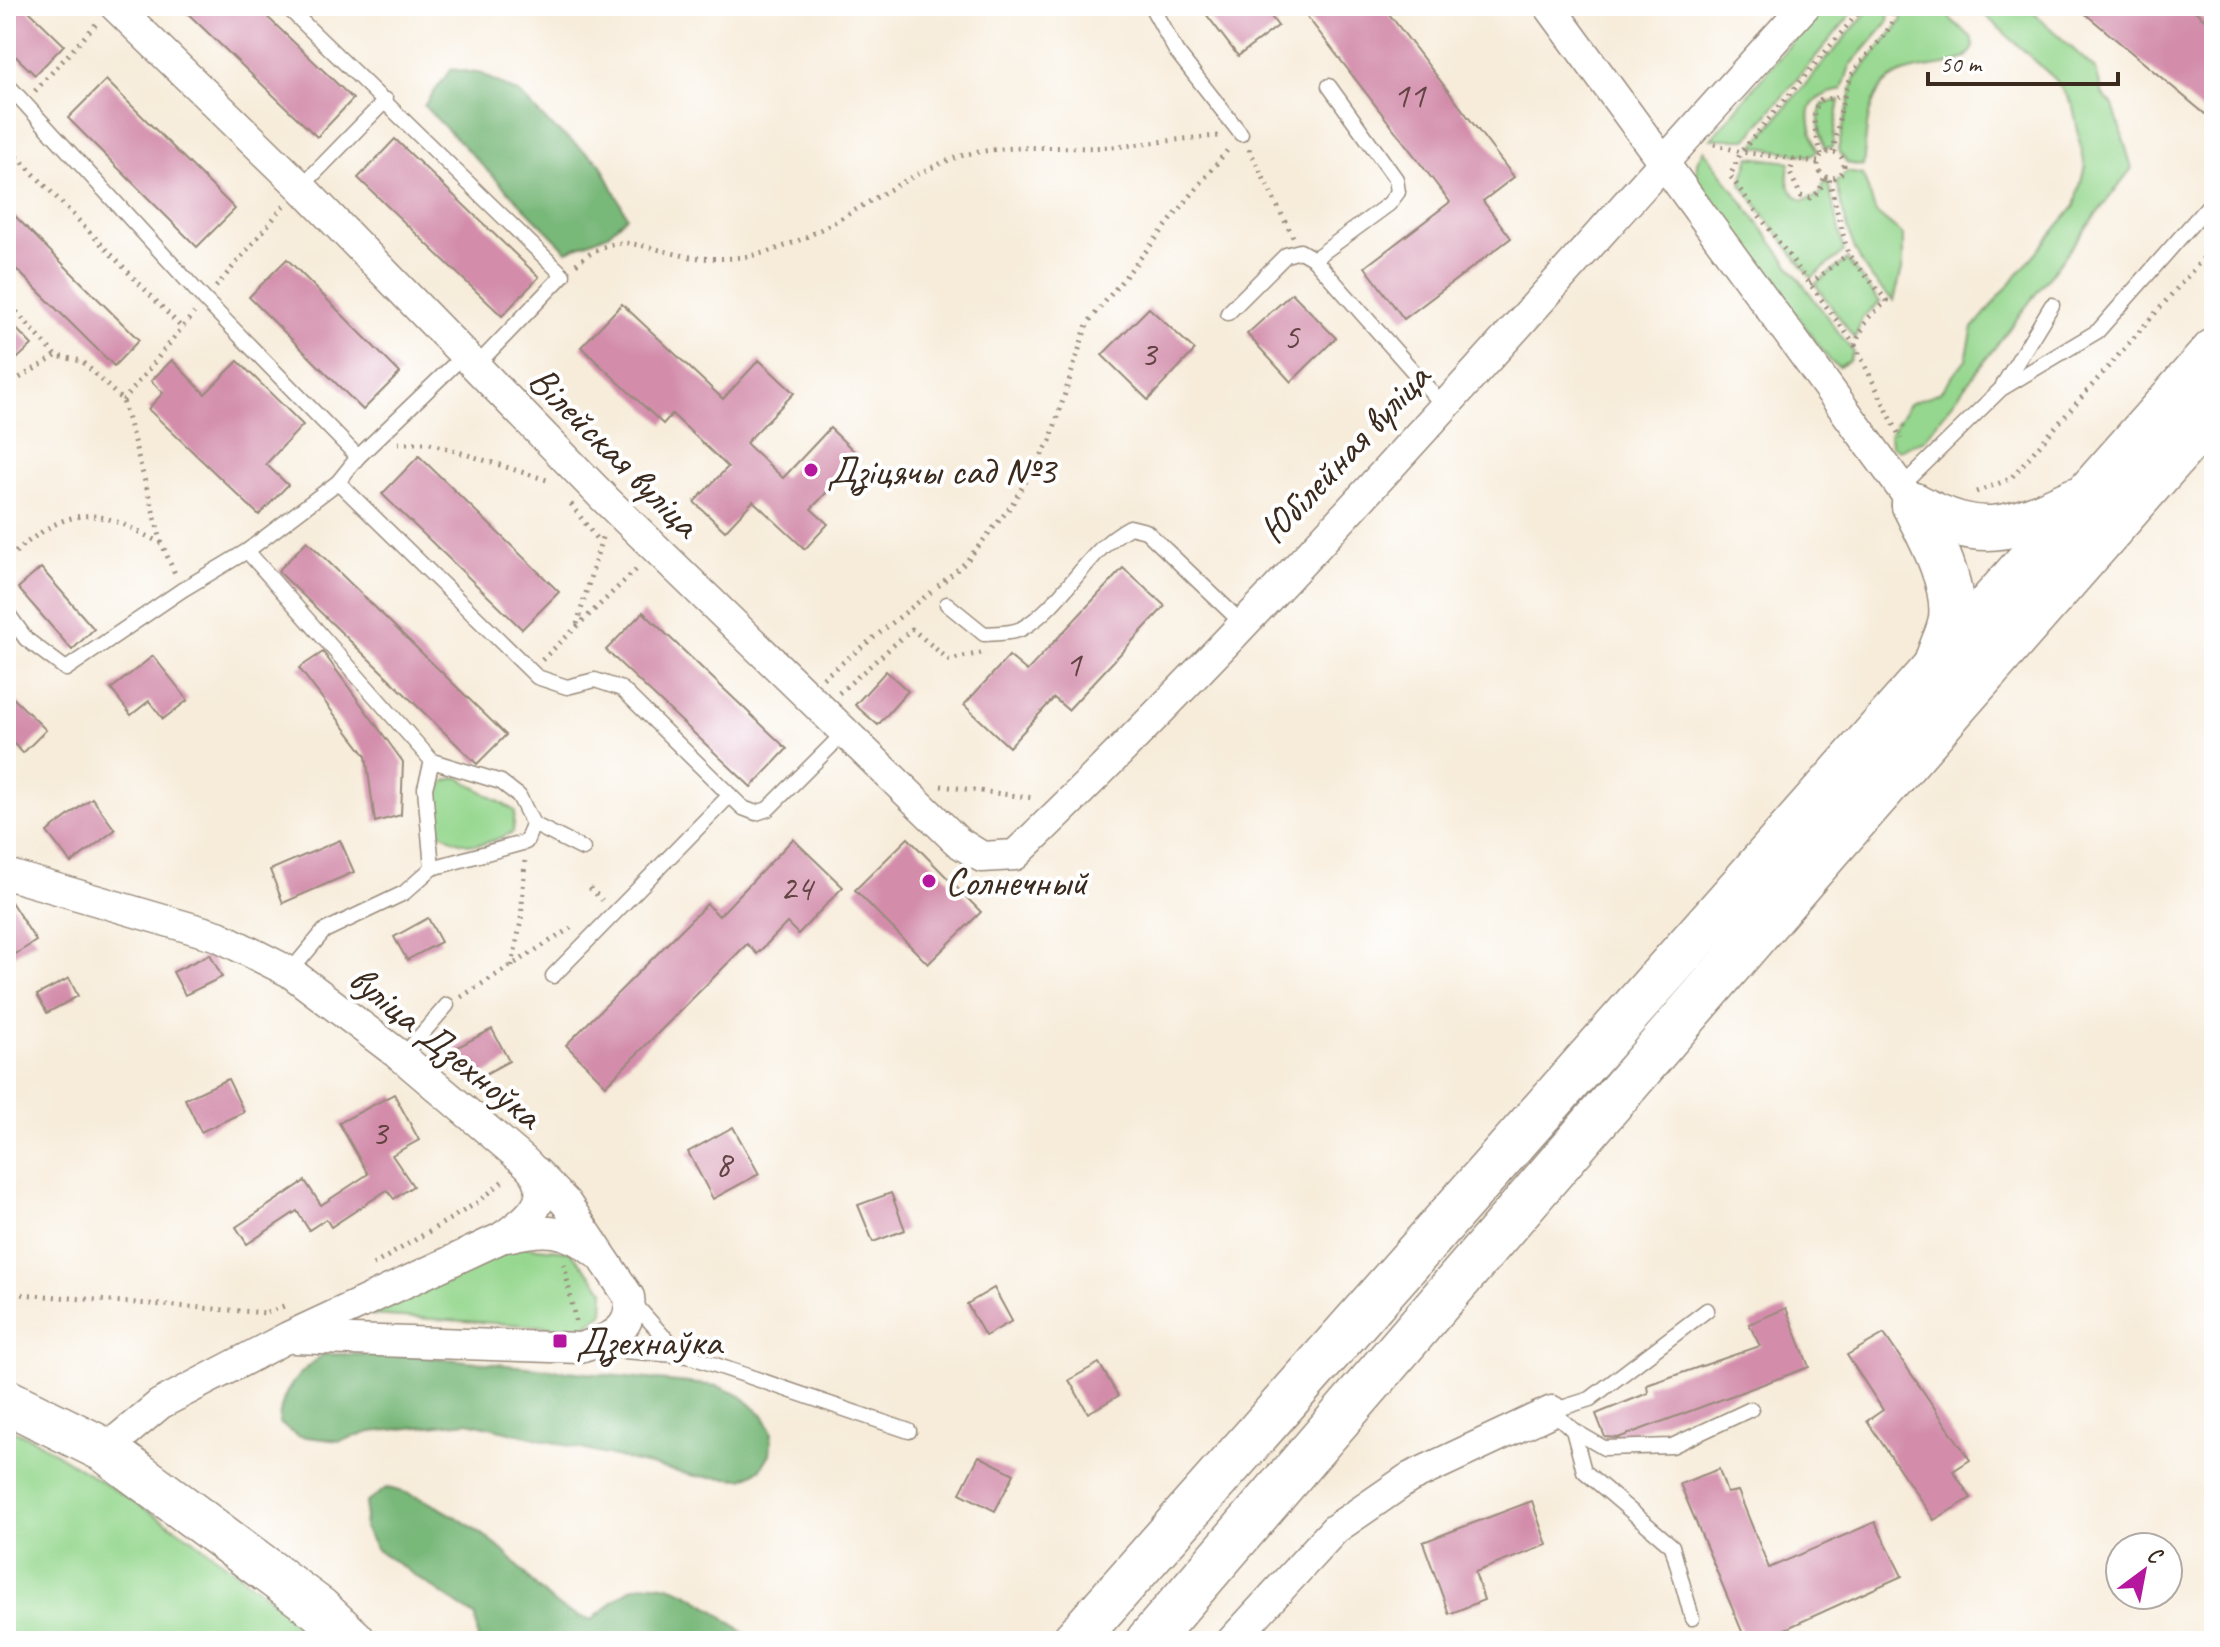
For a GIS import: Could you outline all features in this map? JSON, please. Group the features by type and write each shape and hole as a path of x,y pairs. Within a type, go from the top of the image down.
{"highway":[{"path":"1074,1641 2214,351"},
{"path":"1148,1641 1808,874 2214,411"},
{"path":"1915,494 1951,524 1977,529 2011,527 2088,494"},
{"path":"1915,494 1951,602 1951,621 1935,667"},
{"path":"6,1401 105,1450 307,1599 353,1641"}],"street":[{"path":"1549,6 1915,494"},
{"name":"Юбілейная вуліца","path":"1078,794 1242,623 1805,6"},
{"name":"Вілейская вуліца","path":"109,11 301,187 468,363 958,842 982,857 1015,855 1078,794"},
{"name":"вуліца Дзехноўка","path":"6,874 218,936 290,972 402,1057 541,1192 536,1209 526,1222 501,1238 288,1337 160,1404 105,1450"},
{"path":"288,1337 580,1348 611,1338 625,1327 631,1308 629,1297 566,1203 524,1173"},
{"path":"501,1238 538,1230 555,1232 577,1239 604,1259"},
{"path":"1232,1641 1335,1529 1409,1478 1562,1421"}],"lane":[{"path":"6,611 26,639 66,669 182,590 247,551 338,482 371,444 468,363 563,275 286,6"},
{"path":"1151,6 1176,51 1241,134"},
{"path":"6,83 205,300 358,457"},
{"path":"1314,259 1389,204 1398,192 1396,179 1329,86"},
{"path":"301,187 386,100"},
{"path":"2001,389 2098,331 2214,199"},
{"path":"1228,313 1286,255 1300,251 1314,259 1443,405"},
{"path":"1915,494 2001,389 2052,305"},
{"path":"338,482 537,677 567,687 595,680 622,689 730,795 756,813 768,809 845,732"},
{"path":"947,604 984,634 1019,630 1041,614 1114,536 1130,527 1146,531 1242,623"},
{"path":"247,551 432,761 501,782 519,796 533,824 583,849"},
{"path":"432,761 425,788 432,868"},
{"path":"553,976 730,795"},
{"path":"290,972 324,931 404,893 432,868 526,842 533,824"},
{"path":"402,1057 447,1005"},
{"path":"629,1297 663,1336 689,1356"},
{"path":"1562,1421 1707,1310"},
{"path":"580,1348 689,1356 909,1431"},
{"path":"1562,1421 1604,1448 1672,1446 1751,1409"},
{"path":"1562,1421 1584,1471 1672,1546 1692,1618"}],"path":[{"path":"1864,6 1741,152 1730,176 1855,345 1888,406 1915,494 2010,479 2214,246"},
{"path":"1833,152 1844,96 1852,75 1895,18 1894,6"},
{"path":"24,103 109,11"},
{"path":"1818,162 1821,155 1814,125 1816,106 1821,100 1844,96"},
{"path":"1241,134 1300,251"},
{"path":"563,275 595,248 630,241 679,255 755,255 795,242 929,168 960,156 1039,147 1112,147 1241,134"},
{"path":"812,700 882,634 965,563 1011,506 1050,441 1087,324 1241,134"},
{"path":"6,145 182,328"},
{"path":"1741,152 1818,162"},
{"path":"1794,159 1790,173 1801,196 1810,198 1819,192 1827,178 1838,176 1843,169 1843,160 1833,152"},
{"path":"1821,155 1833,152"},
{"path":"1818,162 1827,178 1848,254 1887,301 1867,319 1855,345"},
{"path":"123,401 301,187"},
{"path":"1810,284 1848,254"},
{"path":"6,300 56,356 82,361 123,401 162,544 182,590"},
{"path":"6,386 56,356"},
{"path":"371,444 430,443 557,484"},
{"path":"6,565 15,550 68,516 106,517 162,544"},
{"path":"577,625 598,541"},
{"path":"6,544 15,550"},
{"path":"531,671 657,550"},
{"path":"812,700 912,629 949,660 992,651"},
{"path":"895,780 1047,800 1078,794"},
{"path":"512,966 521,921 526,842"},
{"path":"447,1005 570,928"},
{"path":"362,1271 524,1173"},
{"path":"555,1232 570,1283 580,1348"},
{"path":"6,1293 267,1313 336,1315"},
{"path":"267,1313 294,1301"}],"green space":[{"path":"1822,6 1858,6 1747,139 1711,139"},
{"path":"1872,6 1889,6 1888,22 1850,66 1842,90 1819,98 1810,110 1817,151 1809,156 1753,146"},
{"path":"1900,6 1936,6 1971,37 1974,47 1966,57 1955,62 1911,70 1885,84 1869,114 1863,166 1847,163 1838,149 1855,78 1902,21"},
{"path":"1975,6 2026,6 2096,70 2103,96 2113,105 2132,168 1924,440 1899,450 1891,445 1890,434 1909,404 1940,392 1966,359 1973,328 2075,206 2085,166 2073,106 2056,80"},
{"path":"451,69 482,74 520,94 549,124 600,163 627,216 608,234 567,251 424,106"},
{"path":"1840,100 1832,147 1824,148 1819,115 1823,104"},
{"path":"1704,150 1853,352 1849,361 1839,367 1831,362 1696,178 1697,162"},
{"path":"1750,157 1790,162 1789,184 1803,201 1820,195 1825,181 1828,182 1844,252 1811,278 1741,184"},
{"path":"1847,172 1863,175 1876,213 1903,235 1903,265 1894,301 1869,275 1854,247 1836,182"},
{"path":"1847,260 1880,302 1862,318 1855,339 1815,284"},
{"path":"458,777 515,811 513,832 493,841 467,844 439,832 435,794 445,781"},
{"path":"514,1246 570,1251 604,1290 603,1313 586,1326 569,1328 370,1315"},
{"path":"325,1354 406,1355 718,1386 741,1396 763,1415 772,1432 770,1454 760,1470 743,1479 695,1476 468,1422 371,1432 340,1441 298,1436 279,1423 283,1401 299,1375"},
{"path":"6,1427 33,1439 193,1539 326,1641 6,1641"},
{"path":"386,1488 428,1502 472,1527 509,1556 538,1589 574,1614 592,1620 631,1589 647,1584 663,1585 696,1598 755,1641 478,1641 476,1617 376,1549 364,1528 366,1503"}],"building":[{"path":"6,6 24,6 64,45 35,75 6,47"},
{"path":"180,6 256,6 353,99 317,137"},
{"path":"1200,6 1263,6 1278,26 1238,56"},
{"path":"1299,6 1383,6 1514,177 1483,201 1511,238 1404,319 1365,267 1450,202"},
{"path":"2076,6 2189,6 2214,27 2214,104 2205,114"},
{"path":"106,80 235,209 197,247 68,118"},
{"path":"395,139 539,277 502,316 358,178"},
{"path":"6,207 139,340 114,366 6,259"},
{"path":"287,259 400,373 363,410 249,297"},
{"path":"1292,293 1336,338 1291,382 1247,334"},
{"path":"622,304 723,399 759,360 794,393 746,443 783,478 830,428 860,457 811,509 828,524 805,549 753,501 725,531 694,502 728,467 672,414 663,424 581,347"},
{"path":"1149,308 1195,350 1148,400 1102,355"},
{"path":"6,318 32,345 6,369"},
{"path":"172,360 205,394 238,361 303,425 266,464 288,485 259,515 148,409 163,393 151,381"},
{"path":"419,456 559,592 522,629 382,494"},
{"path":"307,541 506,735 477,764 278,571"},
{"path":"41,568 94,629 72,650 18,588"},
{"path":"1123,568 1165,606 1068,710 1054,698 1009,747 964,705 1009,656 1027,671"},
{"path":"643,612 787,749 751,787 606,650"},
{"path":"323,652 403,762 401,815 375,822 366,756 299,668"},
{"path":"153,656 188,700 163,719 149,701 131,715 111,689"},
{"path":"886,671 908,691 878,725 855,705"},
{"path":"6,691 46,730 23,753 6,736"},
{"path":"92,798 115,830 71,863 47,832"},
{"path":"908,838 981,912 928,964 855,890"},
{"path":"793,839 843,887 798,934 787,923 757,954 747,944 606,1085 566,1045 707,904 719,916"},
{"path":"340,840 354,872 283,903 270,870"},
{"path":"6,894 36,941 6,960"},
{"path":"428,918 441,942 407,960 394,937"},
{"path":"210,954 222,977 185,995 173,972"},
{"path":"69,978 78,996 47,1013 37,995"},
{"path":"492,1029 509,1061 469,1083 452,1050"},
{"path":"228,1079 244,1112 201,1132 185,1099"},
{"path":"394,1094 419,1140 392,1155 413,1186 394,1199 387,1190 331,1227 326,1219 309,1230 297,1211 247,1244 236,1227 305,1181 321,1205 368,1174 339,1123"},
{"path":"733,1127 759,1174 713,1199 688,1152"},
{"path":"891,1193 905,1230 873,1242 858,1205"},
{"path":"994,1288 1012,1321 985,1336 967,1304"},
{"path":"1786,1308 1809,1367 1618,1438 1605,1437 1596,1414 1648,1393 1647,1385 1760,1346 1749,1324"},
{"path":"1884,1334 1970,1460 1953,1471 1971,1498 1934,1520 1867,1421 1883,1410 1847,1355"},
{"path":"1099,1363 1118,1396 1088,1413 1069,1380"},
{"path":"979,1456 1014,1474 995,1511 960,1493"},
{"path":"1719,1469 1727,1493 1738,1491 1769,1568 1875,1522 1902,1576 1759,1641 1746,1641 1680,1484"},
{"path":"1532,1501 1547,1545 1475,1572 1484,1600 1449,1614 1423,1542"}],"place":[{"name":"Дзіцячы сад №3","path":"811,470"},
{"name":"Солнечный","path":"929,881"},
{"name":"Дзехнаўка","path":"560,1341"}]}
